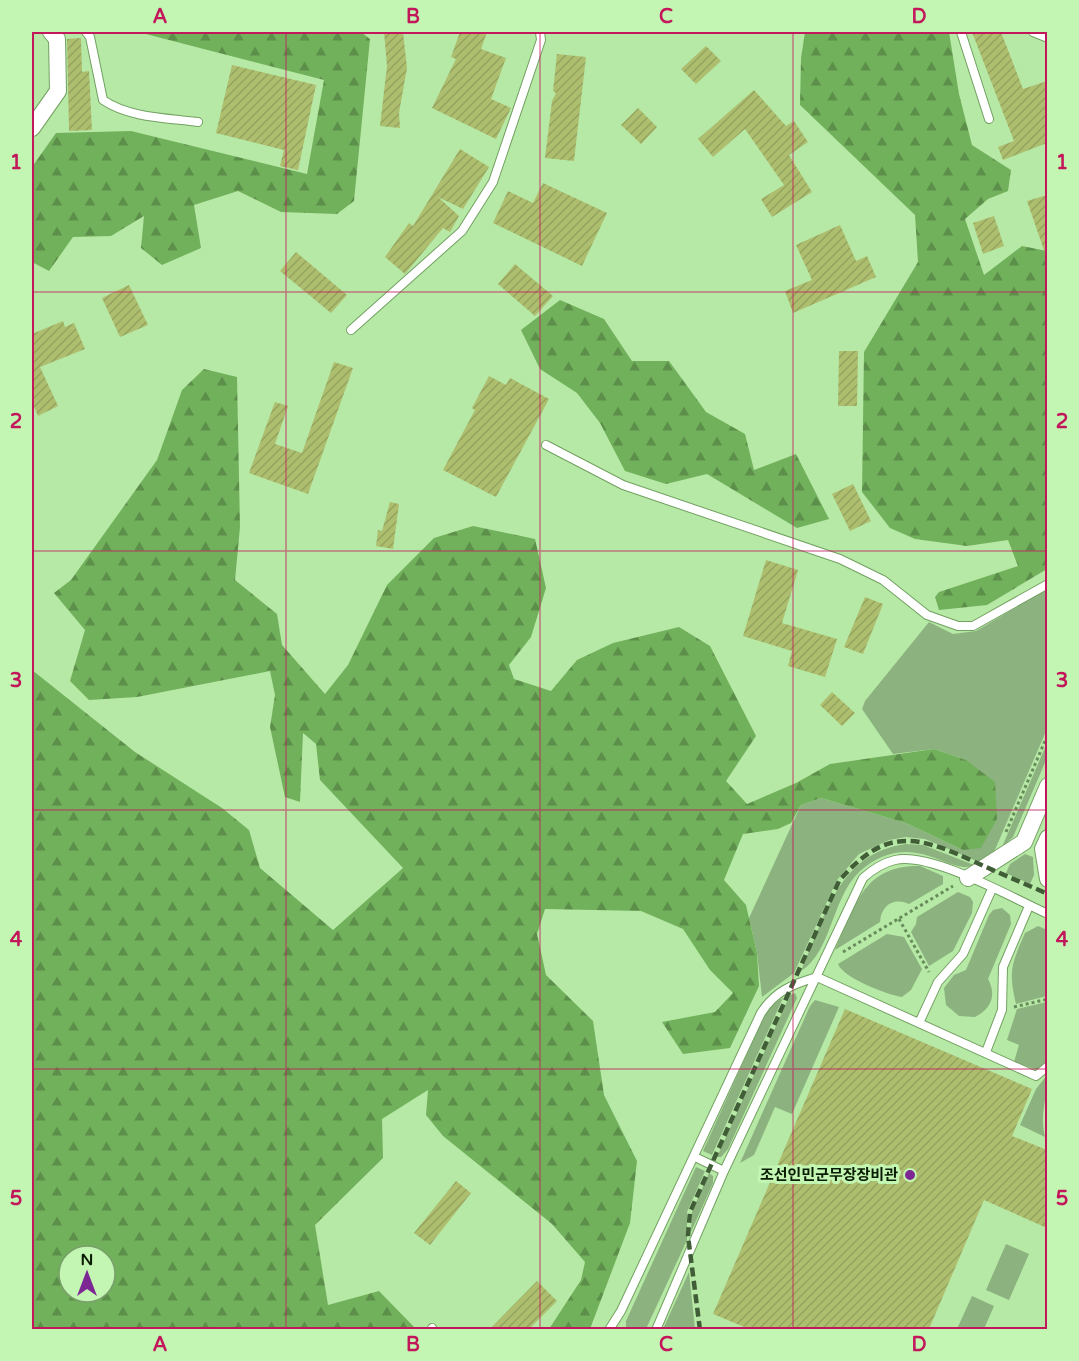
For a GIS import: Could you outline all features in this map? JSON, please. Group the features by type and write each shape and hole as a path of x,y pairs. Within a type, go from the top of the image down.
{"street":[{"path":"32,128 58,91 57,39 51,32"},
{"path":"968,878 1024,842 1047,786"},
{"path":"1024,842 1045,844 1047,879"}],"lane":[{"path":"86,32 90,37 103,100 112,106 139,114 198,122"},
{"path":"351,330 462,231 481,202 493,182 541,40 540,32"},
{"path":"961,32 989,119"},
{"path":"1033,32 1047,38"},
{"path":"546,445 622,485 840,560 884,580 927,615 958,626 973,626 1047,584"},
{"path":"656,1329 724,1171 863,878 884,864 896,860 922,860 1047,914"},
{"path":"920,1023 938,982 963,954 992,889"},
{"path":"986,1052 1002,1010 1003,967 1029,906"},
{"path":"609,1329 621,1311 769,1000 792,984 818,977 1036,1076 1047,1066"},
{"path":"695,1157 724,1171"}],"path":[{"path":"1002,858 997,849 1047,734"},
{"path":"823,964 968,878"},
{"path":"899,919 926,968 938,982"},
{"path":"1002,1010 1047,999"}],"green space":[{"path":"138,32 361,32 370,39 354,201 337,214 281,212 238,191 194,205 201,248 162,265 141,248 144,216 111,236 73,237 49,271 32,262 32,167 56,133 131,131 307,174 324,80"},
{"path":"805,32 949,32 959,94 972,145 1011,170 1008,191 988,199 965,219 984,275 1022,246 1047,251 1047,569 987,605 939,610 935,597 939,592 1018,566 1008,540 967,546 915,539 890,528 862,492 864,352 918,262 915,215 800,105 801,58"},
{"path":"560,300 604,319 632,361 669,361 706,412 745,434 754,470 796,454 829,519 797,528 707,474 666,484 625,471 600,423 577,393 540,369 521,330"},
{"path":"204,369 237,377 240,527 235,580 277,614 282,645 325,694 348,665 387,585 434,538 473,526 535,539 546,588 531,637 509,665 514,679 551,691 577,660 613,643 679,627 710,646 756,736 726,781 747,804 796,783 830,764 934,749 966,760 995,782 997,819 981,848 963,850 906,823 821,798 801,805 791,823 778,829 743,834 724,880 746,905 757,953 759,986 730,1048 683,1054 662,1022 715,1012 733,993 710,970 683,929 641,911 545,909 537,934 546,975 593,1021 604,1095 637,1161 630,1223 590,1329 549,1329 581,1280 585,1262 552,1224 443,1136 426,1115 428,1090 382,1119 383,1158 315,1225 328,1305 379,1291 416,1329 32,1329 32,670 135,752 222,808 249,830 260,868 333,930 403,868 320,780 316,744 303,733 300,802 285,797 270,727 275,695 270,671 137,697 89,700 70,681 85,630 54,593 71,580 157,460 182,390"},
{"path":"1047,589 1047,729 994,852 979,862 925,839 906,837 889,840 859,854 837,880 794,973 762,997 757,953 749,918 801,805 821,798 906,823 963,850 966,760 934,749 893,754 862,709 865,701 929,622 953,634 976,631"},
{"path":"1047,743 1047,758 1013,837 1002,847"},
{"path":"906,844 923,845 974,865 965,867 930,856 900,852 883,856 865,867 845,891 827,935 812,962 801,971 827,909 849,874 864,860 883,850"},
{"path":"1025,854 1033,857 1034,875 1030,884 1006,873 1010,864"},
{"path":"920,866 943,876 943,884 909,904 898,901 889,904 883,911 880,922 835,950 856,904 873,881 885,873"},
{"path":"958,892 970,897 973,902 972,913 953,951 929,966 911,932 917,917"},
{"path":"1002,908 1010,915 1011,924 988,979 992,991 991,1001 981,1014 975,1017 959,1016 946,1005 944,988 954,975 966,970 989,915 993,910"},
{"path":"1038,926 1047,930 1047,996 1016,1004 1012,983 1014,960 1025,933"},
{"path":"887,934 904,937 922,969 911,990 902,997 857,980 848,975 838,964"},
{"path":"795,993 797,998 728,1149 721,1157 717,1157 790,995"},
{"path":"783,998 712,1155 703,1151 765,1014 772,1004"},
{"path":"815,1000 839,1007 792,1114 775,1107 754,1155 740,1163 810,1006"},
{"path":"1047,1002 1047,1062 1038,1070 1014,1062 1019,1045 1007,1040 1017,1009"},
{"path":"1047,1075 1043,1113 1045,1137 1020,1125 1036,1089"},
{"path":"696,1167 705,1171 687,1212 687,1240 646,1329 626,1329 626,1321"},
{"path":"709,1173 713,1176 713,1183 691,1232 692,1212"},
{"path":"1006,1244 1029,1254 1009,1300 986,1290"},
{"path":"689,1272 695,1329 663,1329"},
{"path":"972,1296 994,1306 984,1329 957,1329"}],"building":[{"path":"384,32 403,32 407,68 399,113 400,128 380,126 387,66"},
{"path":"460,32 487,32 481,49 506,58 491,99 511,108 496,139 432,108 456,59 451,57"},
{"path":"972,32 1001,32 1023,89 1047,81 1047,143 1003,160 998,147 1014,141"},
{"path":"81,38 82,72 89,71 92,130 69,131 67,39"},
{"path":"706,46 721,61 696,84 681,69"},
{"path":"557,54 586,57 574,161 545,158 552,101 556,93 553,91"},
{"path":"232,65 316,85 298,170 280,166 284,150 216,133"},
{"path":"754,90 786,126 794,121 808,142 789,155 812,192 772,217 761,199 784,185 745,129 713,157 698,139"},
{"path":"638,108 657,127 641,144 621,125"},
{"path":"460,149 489,167 463,209 438,197 459,216 450,232 443,228 405,274 385,257 409,223 413,226"},
{"path":"543,183 607,213 582,266 493,223 508,191 533,203"},
{"path":"1047,195 1047,253 1045,253 1027,201"},
{"path":"994,216 1004,246 983,254 973,223"},
{"path":"840,225 856,261 867,256 876,277 793,313 785,291 812,280 796,245"},
{"path":"296,252 347,295 331,313 280,271"},
{"path":"515,264 553,296 535,316 498,284"},
{"path":"129,285 148,325 120,337 102,298"},
{"path":"63,321 65,327 74,323 85,349 40,367 58,406 38,416 32,402 32,334"},
{"path":"839,351 858,351 857,406 838,406"},
{"path":"334,362 353,368 308,494 249,473 275,402 288,406 275,444 302,453"},
{"path":"489,376 506,385 510,378 549,399 496,497 443,470 475,410 472,408"},
{"path":"853,484 871,521 850,531 832,494"},
{"path":"390,502 399,504 393,549 376,546 378,530 382,531"},
{"path":"766,560 798,570 782,623 837,639 825,677 788,666 792,651 743,636"},
{"path":"865,597 883,604 863,654 844,647"},
{"path":"832,692 855,713 842,726 820,705"},
{"name":"조선인민군무장장비관","path":"845,1009 1032,1089 1012,1136 1047,1150 1047,1228 984,1200 929,1329 749,1329 713,1314"},
{"path":"456,1181 471,1193 430,1245 414,1233"},
{"path":"537,1281 557,1301 529,1329 490,1329"}],"railway":[{"path":"700,1330 688,1236 690,1212 839,881 872,851 887,844 903,841 936,846 1048,894"}],"place":[{"name":"조선인민군무장장비관","path":"910,1175"}]}
